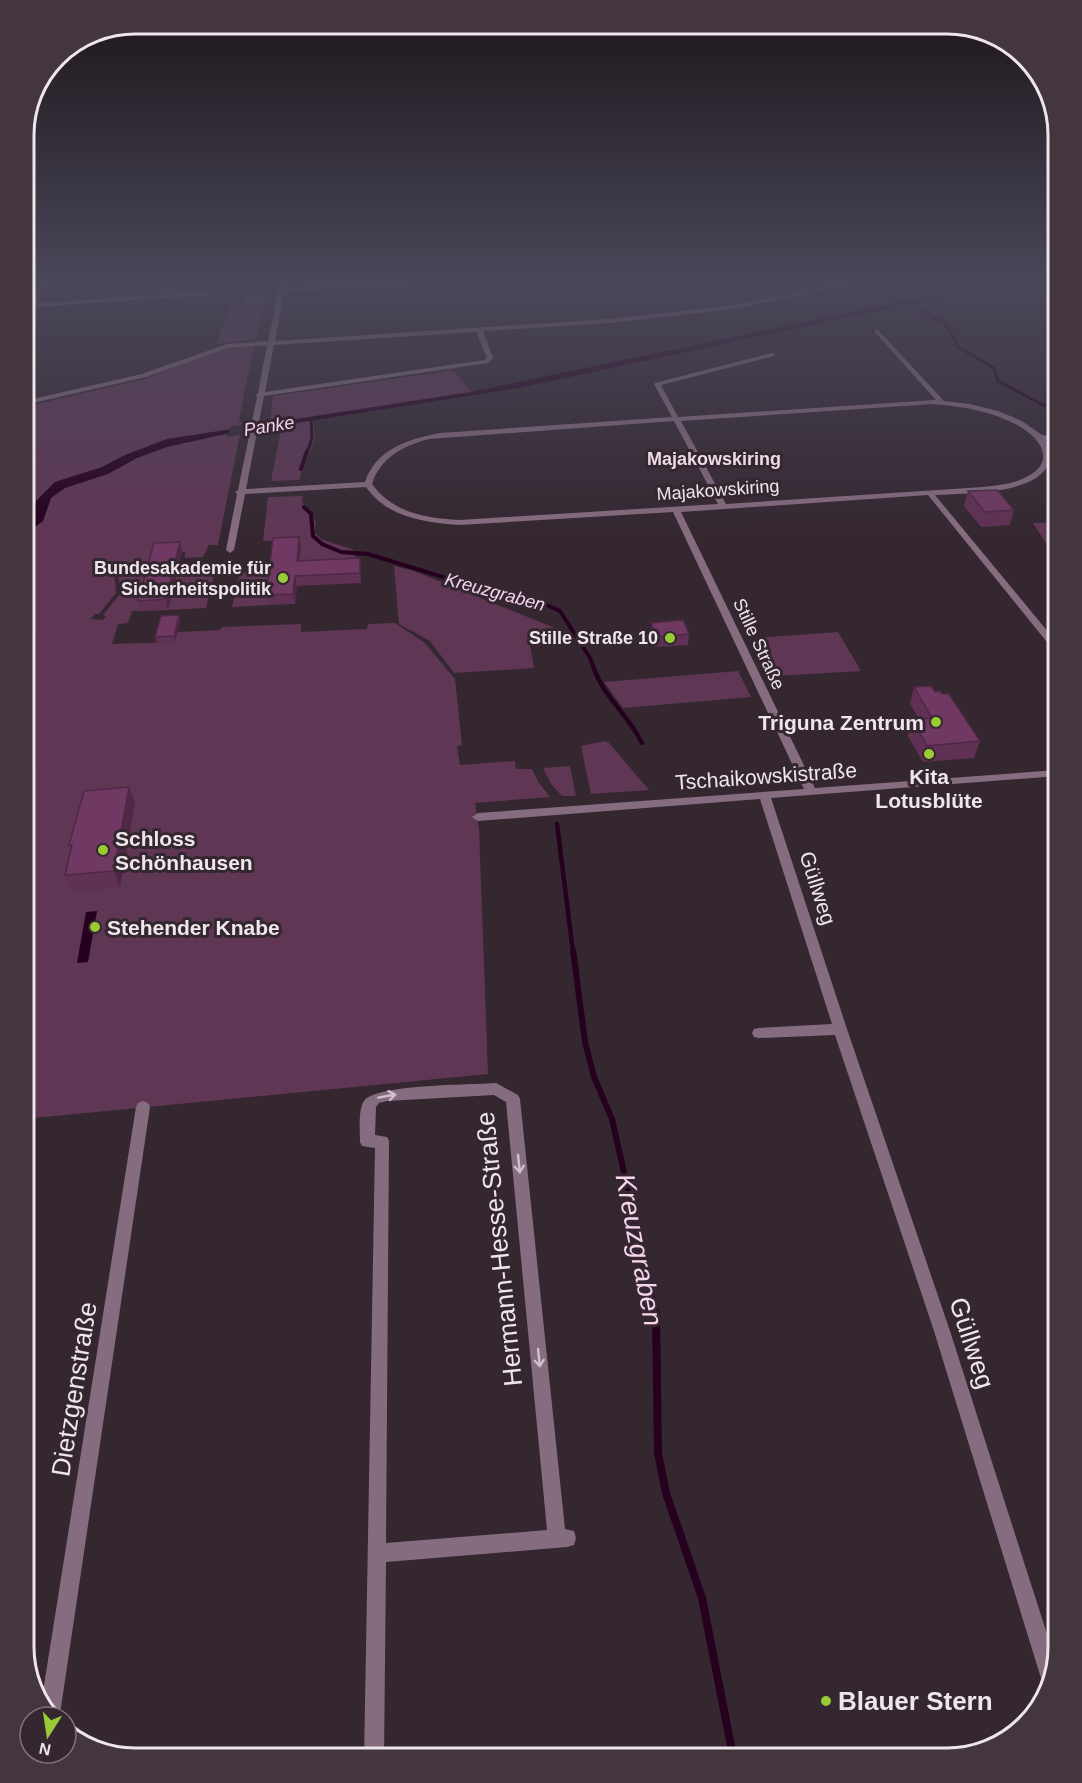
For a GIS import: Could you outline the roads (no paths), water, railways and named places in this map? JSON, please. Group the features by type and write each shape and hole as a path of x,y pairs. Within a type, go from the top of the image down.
{"street":[{"path":"35,401 144,376 169,366"},
{"path":"230,550 239,492 265,366"},
{"path":"259,395 457,366"},
{"path":"724,507 657,384 730,366"},
{"path":"910,366 940,399 940,402"},
{"path":"239,492 368,484 374,467 383,457 401,447 428,437 464,432 940,402 999,415 1028,428 1039,437 1048,437"},
{"name":"Majakowskiring","path":"368,484 377,496 394,508 423,518 450,522 930,493 999,487 1030,478 1042,470 1047,460 1046,446 1039,437"},
{"path":"930,493 1048,638"},
{"name":"Stille Straße","path":"676,510 811,792"},
{"name":"Tschaikowskistraße","path":"478,817 1048,774"},
{"name":"Güllweg","path":"765,796 840,1029 938,1320 1046,1663"},
{"path":"759,1033 840,1029"},
{"name":"Hermann-Hesse-Straße","path":"374,1748 382,1141 367,1142 369,1105 374,1099 387,1095 496,1089 513,1099 562,1538 378,1553"},
{"name":"Dietzgenstraße","path":"52,1703 143,1107"}],"water":[{"name":"Panke","path":"594,366 620,366 519,388 226,434 167,447 137,458 108,474 65,488 51,498 43,521 35,527 36,501 55,482 102,467 125,455 167,439 471,392"},
{"path":"97,911 88,962 77,963 86,912"}],"waterway":[{"path":"991,366 994,368 998,381 1048,406"},
{"name":"Kreuzgraben","path":"307,453 312,438 311,419"},
{"name":"Kreuzgraben","path":"301,469 307,451"},
{"name":"Kreuzgraben","path":"304,507 311,514 313,536 322,544 341,552 368,554 472,586 533,599 560,611 590,658 595,671"},
{"name":"Kreuzgraben","path":"595,671 604,689 631,724 642,743"},
{"name":"Kreuzgraben","path":"557,824 573,952"},
{"name":"Kreuzgraben","path":"573,950 585,1042 594,1077 612,1119 656,1315"},
{"name":"Kreuzgraben","path":"656,1313 658,1453 666,1493 702,1598 731,1746"}],"place":[{"name":"Bundesakademie für Sicherheitspolitik","path":"283,578"},
{"name":"Stille Straße 10","path":"670,638"},
{"name":"Triguna Zentrum","path":"936,722"},
{"name":"Kita Lotusblüte","path":"929,754"},
{"name":"Schloss Schönhausen","path":"103,850"},
{"name":"Stehender Knabe","path":"95,927"},
{"name":"Blauer Stern","path":"826,1701"}],"district":[{"name":"Majakowskiring","path":"714,459"}]}
